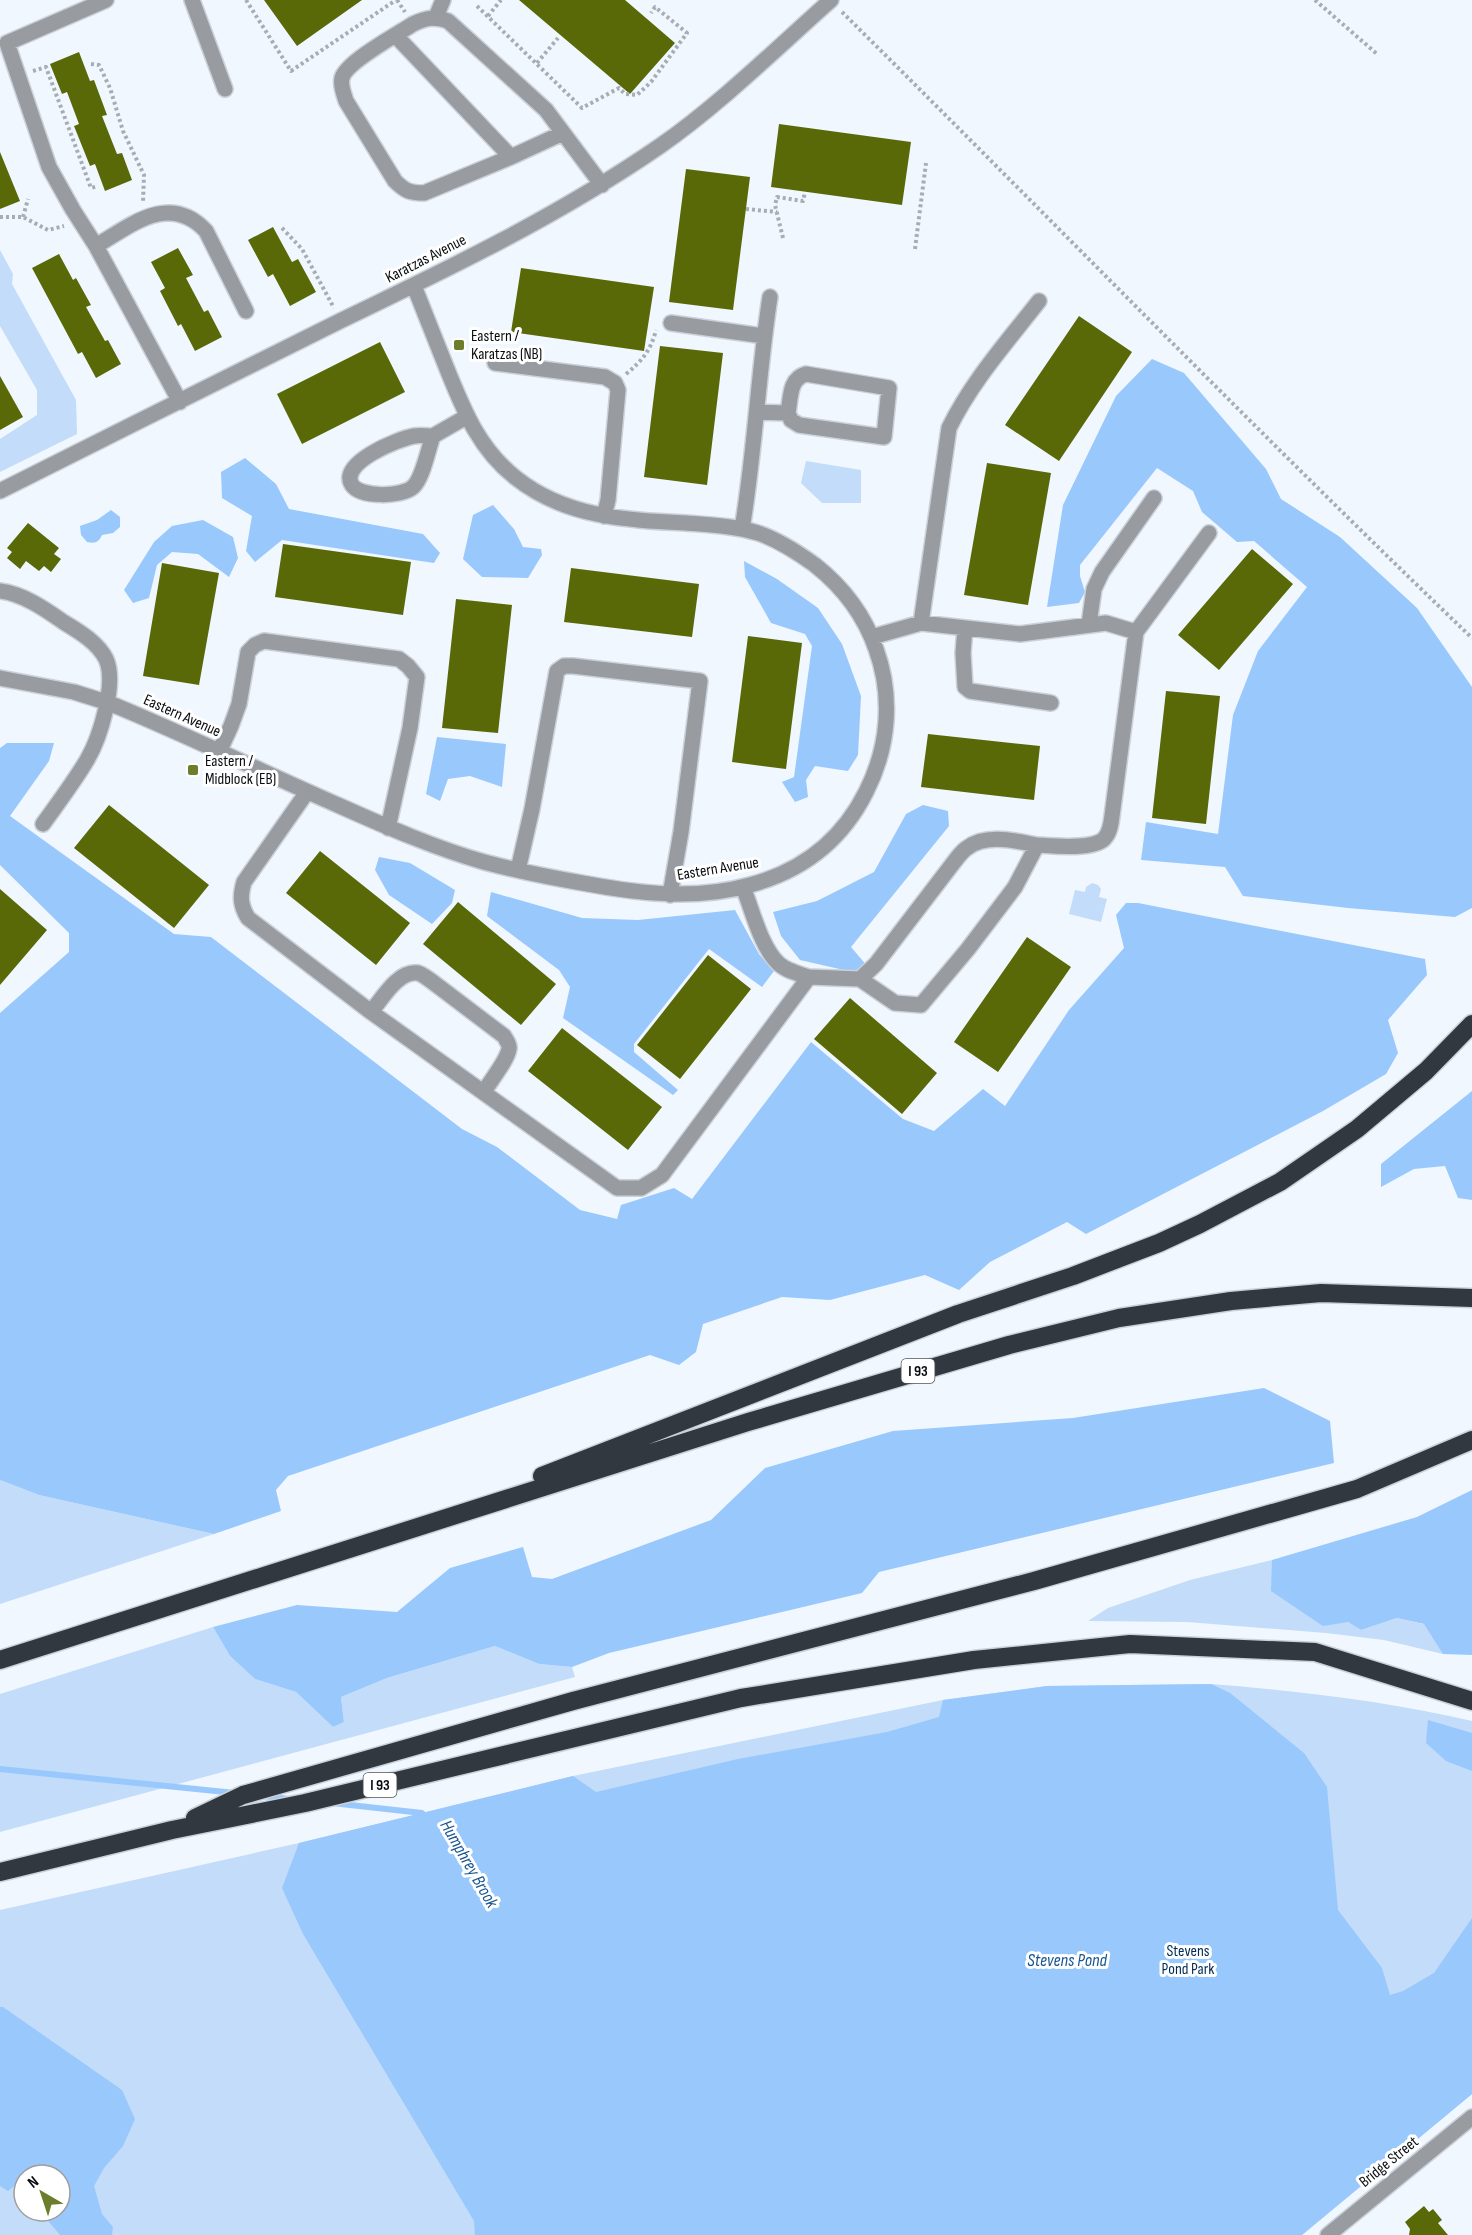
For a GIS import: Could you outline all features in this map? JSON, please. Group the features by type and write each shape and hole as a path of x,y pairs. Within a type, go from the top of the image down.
{"highway":[{"path":"381,1539 958,1314 1073,1276 1159,1243 1200,1224 1280,1182 1357,1130 1426,1071 1472,1024"},
{"name":"I 93","path":"0,1660 737,1426 965,1357 1119,1318 1231,1301 1321,1293 1471,1298"},
{"path":"172,1830 243,1794 573,1701 1034,1581 1357,1489 1472,1440"},
{"name":"I 93","path":"0,1872 172,1830 305,1803 741,1698 974,1660 1130,1644 1315,1652 1472,1701"}],"street":[{"path":"106,0 7,43 49,167 96,246 180,402"},
{"path":"192,0 225,89"},
{"path":"436,17 443,0"},
{"name":"Karatzas Avenue","path":"0,491 414,286 602,185 663,144 703,112 831,0"},
{"path":"563,133 424,193 413,193 405,190 395,181 346,101 342,88 342,77 350,66 423,19 436,17 448,21 546,110 602,185"},
{"path":"395,35 511,157"},
{"path":"96,246 141,218 155,213 184,216 197,222 206,231 246,311"},
{"name":"Eastern Avenue","path":"0,678 74,692 109,703 388,828 466,856 518,870 600,887 670,895 743,887 768,880 812,858 845,826 860,805 878,761 886,724 885,680 872,637 862,616 835,581 800,555 761,534 742,529 604,516 579,511 558,503 518,480 486,448 466,417 414,286"},
{"path":"742,529 748,496 770,297"},
{"path":"921,623 949,428 961,404 979,377 1039,301"},
{"path":"670,323 764,336"},
{"path":"495,363 605,377 615,383 618,390 608,500 604,516"},
{"path":"806,374 889,388 884,437 799,425 791,420 788,413 793,382 798,376 806,374"},
{"path":"757,412 788,413"},
{"path":"433,436 420,477 414,487 401,494 386,496 357,490 352,485 350,476 353,467 361,460 401,440 415,436 433,436 466,417"},
{"path":"1089,624 1094,589 1102,572 1154,498"},
{"path":"860,979 876,964 967,847 982,840 1006,840 1037,845 1091,845 1102,840 1109,832 1136,632 1209,533"},
{"path":"0,591 11,592 82,633 105,657 110,671 109,703 88,758 43,824"},
{"path":"872,637 921,623 1020,634 1107,623 1136,632"},
{"path":"964,628 965,687 970,691 1051,703"},
{"path":"219,752 238,704 248,652 255,645 264,641 399,659 417,677 410,728 388,828"},
{"path":"518,870 532,809 557,671 564,666 573,666 700,681 681,832 670,895"},
{"path":"307,792 244,882 241,895 242,908 248,918 371,1011 617,1188 641,1188 662,1175 809,977"},
{"path":"743,887 771,954 779,964 809,977 860,979 895,1003 921,1005 968,949 1015,887 1037,845"},
{"path":"371,1011 397,980 406,974 418,973 430,980 504,1036 508,1043 509,1050 484,1092"},
{"name":"Bridge Street","path":"1329,2235 1472,2117"}],"path":[{"path":"246,0 291,71 396,0"},
{"path":"488,16 501,0"},
{"path":"831,0 1321,493 1472,638"},
{"path":"1315,0 1377,54"},
{"path":"477,6 582,108 619,88 625,94 637,95 651,82 687,33 655,7 651,13"},
{"path":"537,63 558,38"},
{"path":"91,64 99,65 110,88 123,131 144,175 141,218"},
{"path":"46,67 90,188 98,186"},
{"path":"915,249 926,163"},
{"path":"783,238 777,212 777,197 803,201 805,192"},
{"path":"22,217 28,199"},
{"path":"746,209 777,212"},
{"path":"0,217 22,217 48,230 81,223"},
{"path":"282,228 302,249 334,309"},
{"path":"615,383 644,360 660,323 670,323"}],"green space":[{"path":"0,250 13,274 12,284 76,400 77,434 0,472 0,439 37,415 37,390 0,326"},
{"path":"806,461 861,470 861,503 822,503 801,483"},
{"path":"1092,883 1101,889 1099,897 1107,899 1101,922 1069,914 1075,890 1085,892 1086,887"},
{"path":"0,1480 39,1495 214,1534 0,1604"},
{"path":"1272,1560 1272,1591 1348,1622 1361,1630 1397,1618 1427,1625 1443,1654 1384,1640 1326,1633 1187,1622 1088,1621 1108,1608 1190,1580"},
{"path":"213,1627 230,1656 255,1679 296,1692 333,1727 344,1722 341,1697 387,1678 495,1646 539,1664 572,1667 575,1677 0,1832 0,1694"},
{"name":"Stevens Pond","path":"1211,1684 1342,1698 1472,1721 1472,2094 1302,2235 0,2235 0,1910 299,1843 573,1776 943,1700 1047,1686"}],"shaded area":[{"path":"1152,359 1184,373 1266,469 1281,499 1340,537 1417,608 1472,687 1472,908 1455,917 1243,896 1225,867 1141,860 1146,822 1218,834 1233,715 1258,651 1307,587 1254,541 1237,542 1202,512 1193,491 1157,468 1080,565 1080,576 1085,592 1079,603 1047,607 1063,505 1116,396"},
{"path":"245,458 276,484 289,509 423,534 440,553 434,563 282,540 255,562 246,551 252,516 222,498 221,472"},
{"path":"493,505 514,529 523,547 541,549 542,555 528,578 482,577 463,559 473,515"},
{"path":"111,510 120,517 120,527 113,533 102,535 96,542 87,542 81,535 80,526 97,520"},
{"path":"203,520 233,537 238,558 229,577 198,554 172,552 157,565 149,598 133,603 124,590 154,542 172,526"},
{"path":"744,561 777,579 818,608 842,644 861,696 858,755 848,771 815,766 806,780 808,797 795,802 782,782 794,777 812,646 805,634 771,623 745,577"},
{"path":"437,737 506,744 502,787 470,776 448,779 440,801 426,794"},
{"path":"7,743 54,743 49,761 10,816 174,934 211,937 462,1129 497,1147 580,1210 617,1219 621,1205 674,1188 692,1199 811,1042 903,1119 934,1131 983,1089 1005,1106 1069,1010 1124,948 1116,915 1126,903 1138,903 1425,959 1427,975 1388,1020 1398,1053 1386,1074 1323,1111 1086,1234 1067,1222 990,1262 959,1290 925,1275 830,1300 782,1297 703,1324 696,1352 679,1365 650,1355 288,1476 276,1490 281,1511 214,1534 39,1495 0,1480 0,1013 69,952 69,933 0,865 0,748"},
{"path":"923,805 948,811 949,826 851,947 868,967 857,973 800,960 781,936 773,912 817,901 874,872 906,814"},
{"path":"379,857 410,863 455,890 452,903 432,924 389,895 375,870"},
{"path":"491,892 582,918 638,920 735,910 759,954 774,971 762,987 709,949 634,1044 634,1052 678,1090 673,1095 563,1018 570,987 559,970 487,916"},
{"path":"1472,1091 1472,1200 1458,1198 1445,1166 1414,1169 1381,1187 1381,1164"},
{"path":"1264,1388 1330,1421 1334,1463 879,1572 862,1593 609,1653 572,1667 539,1664 495,1646 387,1678 341,1697 344,1722 333,1727 296,1692 255,1679 230,1656 213,1627 297,1605 397,1612 450,1568 523,1547 532,1577 552,1579 711,1520 765,1468 893,1431 1073,1418"},
{"path":"1472,1490 1472,1655 1443,1654 1424,1624 1397,1618 1361,1630 1348,1622 1323,1626 1271,1591 1272,1560 1417,1517"},
{"name":"Stevens Pond","path":"1211,1684 1230,1693 1304,1753 1327,1787 1338,1910 1382,1968 1390,1995 1403,1991 1434,1973 1472,1918 1472,2094 1302,2235 475,2235 474,2221 303,1934 282,1888 299,1843 573,1776 596,1792 738,1759 887,1732 939,1717 943,1700 1047,1686"},
{"path":"1428,1720 1472,1733 1472,1771 1446,1761 1426,1743"},
{"path":"0,2007 3,2007 122,2090 135,2119 123,2146 104,2168 94,2186 102,2214 113,2227 112,2235 60,2235 50,2223 72,2223 72,2163 12,2163 12,2188 8,2191 0,2186"}],"building":[{"path":"264,0 362,0 297,46"},
{"path":"519,0 625,0 675,43 630,94"},
{"path":"79,52 90,81 94,80 107,115 102,116 117,154 122,153 132,180 105,191 95,164 90,166 74,126 79,124 67,92 62,94 50,64"},
{"path":"779,124 911,142 902,205 771,187"},
{"path":"0,152 20,201 0,209"},
{"path":"686,169 750,177 733,310 669,302"},
{"path":"273,227 292,262 298,259 316,292 290,306 273,274 268,277 248,240"},
{"path":"178,248 193,275 186,278 204,312 208,310 222,337 195,351 181,324 178,326 160,291 165,288 151,262"},
{"path":"59,254 73,280 76,278 91,305 86,307 121,364 96,378 82,352 78,354 32,268"},
{"path":"521,268 654,287 644,351 511,332"},
{"path":"1079,316 1132,352 1059,461 1005,425"},
{"path":"380,342 405,392 302,444 277,394"},
{"path":"660,346 723,353 707,485 644,477"},
{"path":"0,376 23,417 0,430"},
{"path":"987,463 1051,473 1028,605 964,595"},
{"path":"28,523 59,548 54,554 61,559 51,572 44,566 39,571 26,561 20,569 7,558 12,552 7,548"},
{"path":"283,544 411,562 403,615 275,597"},
{"path":"1252,549 1293,584 1219,670 1178,635"},
{"path":"162,563 219,573 199,685 143,676"},
{"path":"571,568 699,584 692,637 564,622"},
{"path":"456,599 512,605 498,733 442,728"},
{"path":"748,636 802,643 786,769 732,762"},
{"path":"1166,691 1220,696 1206,824 1152,818"},
{"path":"928,734 1040,746 1034,800 921,787"},
{"path":"109,805 209,885 174,928 74,848"},
{"path":"320,851 410,923 376,965 286,893"},
{"path":"0,889 47,930 0,985"},
{"path":"458,902 556,984 521,1025 423,944"},
{"path":"1027,937 1071,967 998,1072 954,1042"},
{"path":"708,955 751,989 680,1079 637,1045"},
{"path":"850,998 937,1073 902,1114 814,1039"},
{"path":"562,1028 662,1107 628,1150 528,1071"},
{"path":"1424,2206 1429,2212 1433,2209 1442,2220 1438,2223 1448,2235 1409,2235 1410,2229 1405,2222"}],"waterway":[{"name":"Humphrey Brook","path":"0,1769 235,1793"},
{"name":"Humphrey Brook","path":"263,1796 289,1799"},
{"name":"Humphrey Brook","path":"332,1803 422,1813 426,1819"}],"place":[{"name":"Eastern / Karatzas (NB)","path":"459,345"},
{"name":"Eastern / Midblock (EB)","path":"193,770"}],"park label":[{"name":"Stevens Pond Park","path":"1188,1960"}]}
